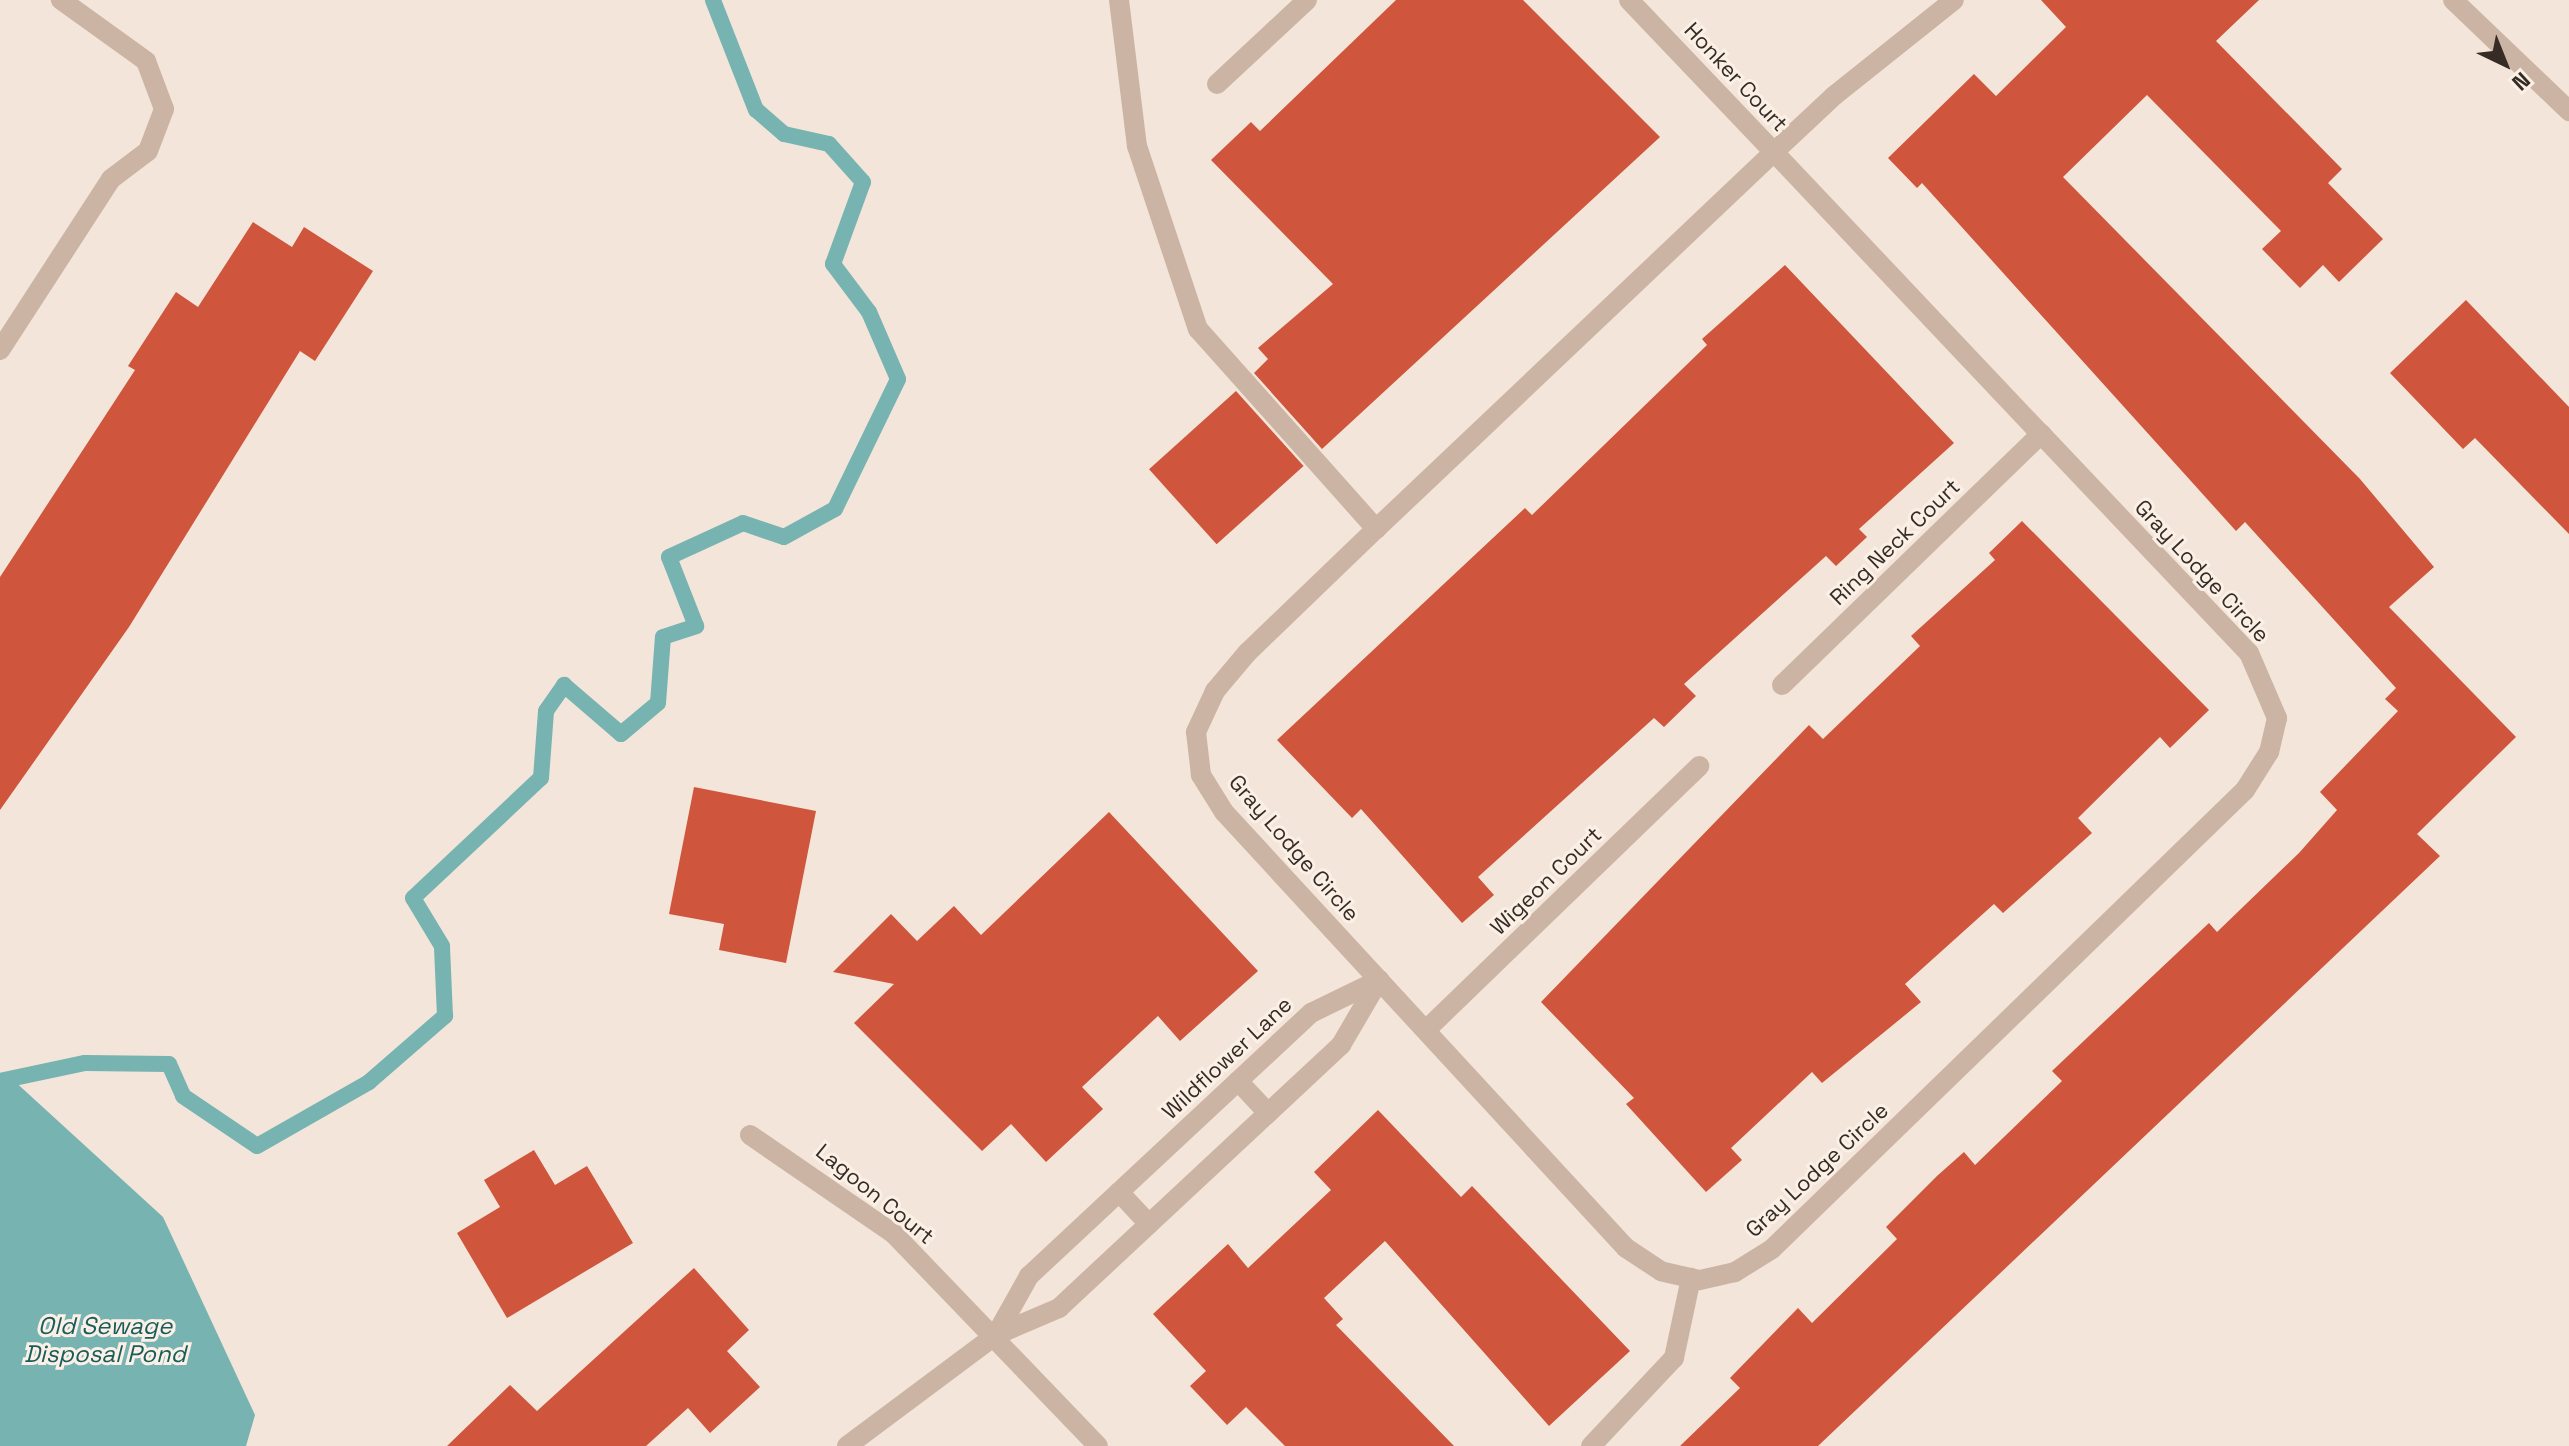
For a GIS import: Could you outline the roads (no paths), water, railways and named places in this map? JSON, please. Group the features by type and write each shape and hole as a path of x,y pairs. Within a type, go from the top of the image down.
{"street":[{"path":"0,350 111,179 148,151 164,109 146,61 61,0"},
{"path":"1119,0 1137,146 1198,329 1376,529"},
{"path":"1217,84 1307,0"},
{"name":"Honker Court","path":"1629,0 1774,152"},
{"name":"Gray Lodge Circle","path":"1774,152 2249,653 2277,718 2269,752 2245,790 1772,1249 1735,1272 1691,1278 1661,1271 1626,1248 1224,812 1201,775 1196,732 1247,653 1774,152 1954,0"},
{"path":"2453,0 2569,111"},
{"name":"Ring Neck Court","path":"1782,685 2041,434"},
{"name":"Wigeon Court","path":"1426,1030 1699,766"},
{"name":"Wildflower Lane","path":"996,1335 1029,1276 1311,1013 1379,980"},
{"name":"Wildflower Lane","path":"847,1446 996,1335 1059,1308 1341,1045 1379,980"},
{"path":"1238,1081 1268,1113"},
{"name":"Lagoon Court","path":"750,1135 894,1234 996,1335 1098,1446"},
{"path":"1119,1192 1149,1224"},
{"path":"1591,1446 1674,1358 1691,1278"}],"water":[{"name":"Old Sewage Disposal Pond","path":"11,1078 163,1217 255,1415 246,1446 0,1446 0,1081"}],"waterway":[{"path":"0,1081 85,1063 169,1064 183,1096 257,1146 369,1082 445,1016 442,946 413,898 541,778 546,711 564,685 621,734 658,703 663,637 696,626 669,557 743,523 784,537 835,509 898,379 869,312 833,264 863,182 829,144 784,134 756,110 713,0"}]}
